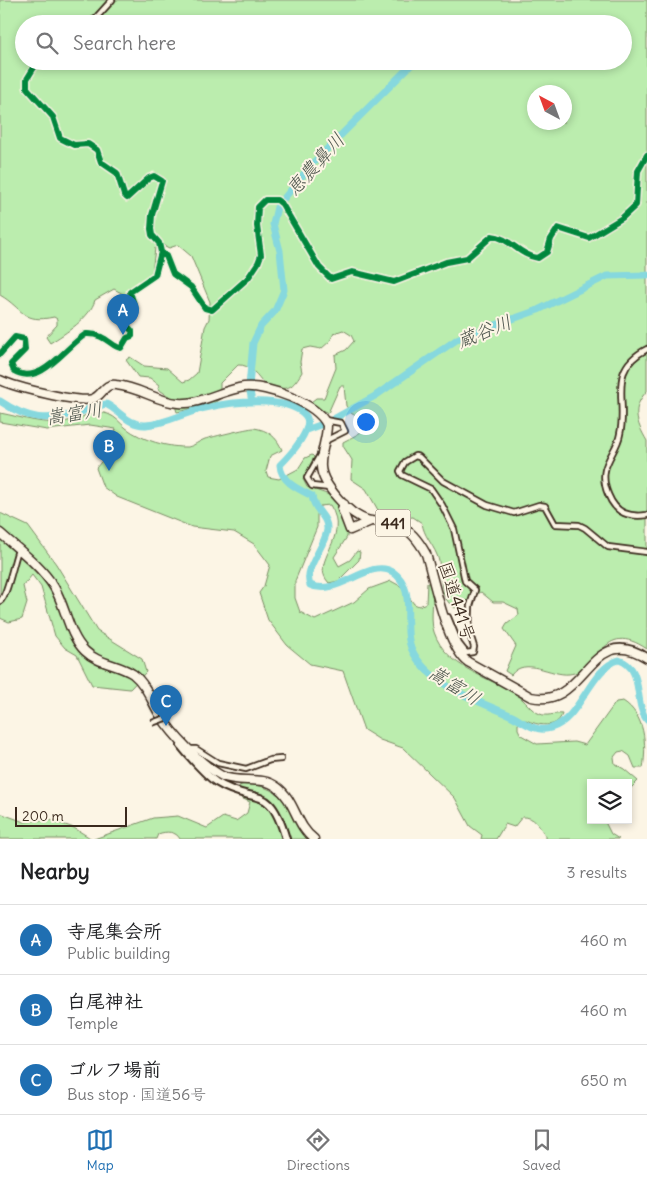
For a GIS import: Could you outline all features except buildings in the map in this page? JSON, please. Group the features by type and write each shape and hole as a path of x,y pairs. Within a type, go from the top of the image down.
{"highway":[{"path":"0,380 59,396 88,400 99,396 107,386 128,386 179,404 244,387 254,388 279,393 304,403 324,420"},
{"name":"国道441号","path":"324,420 327,425 322,454 322,473 330,488 356,516 388,521 401,526 420,543 426,554 453,644 461,657 531,697 540,699 558,695 588,671 608,650 625,647 647,658"},
{"name":"国道441号","path":"344,504 342,509 350,530 372,520"},
{"path":"0,533 42,572 53,586 79,645 96,659 124,670 140,681 166,724 179,739 222,776 276,785 283,792 304,828 314,839"}],"main road":[{"path":"179,739 179,743 190,757 215,781 270,803 280,817 286,839"}],"street":[{"path":"98,15 112,0"},
{"path":"0,354 15,338 24,339 25,350 11,364 14,371 27,375 43,371 68,347 86,334 103,336 118,349 121,348 127,338 132,336 132,331 124,322 120,304 125,302 130,311 136,311 130,292 155,275 161,252 159,243 152,236 151,229 152,215 162,181 154,176 148,178 127,198 124,195 117,174 101,162 97,150 88,144 74,145 60,138 53,117 27,88 27,79 32,70"},
{"path":"161,252 166,256 174,274 192,287 205,308 212,310 248,278 256,266 261,255 257,226 258,207 265,200 277,200 282,204 319,267 331,278 352,272 394,282 439,264 467,258 492,236 504,239 526,254 538,258 547,252 554,232 558,228 589,238 630,212 637,201 638,171 647,155"},
{"path":"647,349 632,358 624,370 620,402 621,433 607,465 604,480 608,493 617,508 634,516 647,516"},
{"path":"324,420 341,423 345,431 325,440"},
{"path":"322,454 319,456 308,478 312,486 330,488"},
{"path":"445,617 448,618 462,649 466,654 472,652 474,648 469,631 470,606 475,590 465,581 454,529 442,505 431,489 402,476 401,466 415,456 419,456 443,481 480,501 514,514 545,506 556,524 579,525 608,547 647,552"},
{"path":"0,600 6,594 9,576 18,550"},
{"path":"152,724 171,716"},
{"path":"190,749 196,749 218,763 246,769 281,758"}],"green space":[{"path":"0,0 647,0 647,391 639,403 637,415 640,428 647,441 647,649 632,641 620,639 611,642 580,671 562,674 539,668 523,667 511,675 505,671 516,646 504,629 507,624 519,615 518,609 503,602 493,602 481,592 455,608 449,603 443,590 437,555 424,532 422,523 413,517 403,518 378,510 366,489 351,479 352,460 343,446 343,442 362,431 371,421 368,417 352,414 346,406 344,386 340,386 328,413 315,407 311,402 316,398 324,398 336,368 335,355 346,350 354,341 351,335 343,330 334,333 330,341 321,349 310,347 302,349 300,362 302,372 294,383 287,388 265,385 257,374 246,366 238,365 220,383 220,399 212,404 177,412 173,399 158,389 159,385 150,378 138,377 126,360 130,357 144,366 167,368 183,382 189,380 197,373 205,327 209,319 210,302 191,256 178,245 169,248 163,245 155,248 152,273 125,295 114,289 95,300 83,319 50,343 46,337 57,325 57,319 54,317 35,318 24,314 0,295"},
{"path":"0,413 33,420 59,422 93,413 103,413 113,417 139,436 180,447 188,447 205,439 238,431 259,429 268,432 275,438 282,450 270,456 266,471 268,477 279,479 298,469 305,458 312,455 314,457 303,479 307,487 335,497 347,530 347,537 334,557 339,566 350,560 357,551 360,552 359,560 338,581 329,583 324,575 323,566 334,539 335,517 330,505 320,506 317,515 317,527 295,581 295,598 300,612 315,620 354,602 369,589 391,581 402,587 414,604 419,606 426,603 427,583 430,583 432,589 434,632 448,654 469,670 517,695 540,714 562,714 556,722 551,724 541,725 526,720 518,724 521,735 537,744 574,742 585,745 616,702 623,701 636,714 643,731 645,749 643,768 635,768 630,756 623,751 618,752 614,757 615,764 638,781 632,787 632,779 587,779 587,824 606,824 611,834 619,839 546,839 546,836 533,820 522,817 514,827 505,824 496,839 481,839 482,835 470,826 455,798 403,748 380,740 364,730 343,671 310,664 287,645 268,620 259,593 264,586 270,565 254,544 234,532 192,527 117,497 103,487 96,468 111,450 116,429 90,425 47,430 0,422"},
{"path":"0,513 28,526 56,564 97,631 142,659 146,672 130,689 92,685 77,655 65,648 55,636 41,587 32,575 23,586 27,603 22,619 9,622 0,618"},
{"path":"247,783 261,786 279,795 290,809 307,839 180,839 176,834 164,832 158,834 156,839 94,839 153,818 178,816 207,828 223,817 236,821 247,813 250,802 241,798 239,786"},
{"path":"0,813 24,822 48,819 74,828 92,839 0,839"}],"waterway":[{"name":"恵農鼻川","path":"252,402 249,386 253,343 261,326 275,311 284,290 280,251 273,224 277,207 311,165 406,70"},
{"name":"蔵谷川","path":"306,430 328,422 375,396 459,338 538,310 607,276 647,275"},
{"name":"嵩富川","path":"0,401 20,412 48,418 69,415 106,404 130,421 140,425 154,424 198,410 243,402 272,402 296,409 305,415 307,427 300,441 280,465 281,471 291,484 312,496 315,506 327,525 323,544 309,572 310,585 321,588 331,586 374,570 384,569 393,572 401,579 405,588 409,640 412,650 420,663 442,683 530,726 546,729 561,723 578,705 600,673 609,665 619,660 627,664 636,678 640,705 647,720"}],"cycle path":[{"path":"0,354 15,337 24,339 25,350 11,364 14,371 24,375 34,374 43,370 86,334 99,336 121,348 127,338 132,336 132,331 124,322 120,304 125,302 130,311 136,311 130,292 155,275 161,252 159,243 152,235 151,229 152,215 162,181 154,176 149,178 127,198 124,195 117,173 101,162 97,150 88,144 74,145 60,138 53,117 27,88 27,79 32,70"},
{"path":"161,252 166,256 173,274 191,287 205,308 212,310 248,278 258,263 261,255 257,226 258,207 265,200 277,200 282,204 319,267 331,279 352,272 394,282 446,262 467,258 492,236 498,237 526,254 538,258 547,252 551,239 558,228 589,238 622,218 636,205 638,171 647,155"}],"place":[{"name":"寺尾集会所","path":"123,335"},
{"name":"白尾神社","path":"109,471"},
{"name":"ゴルフ場前","path":"166,726"}]}
